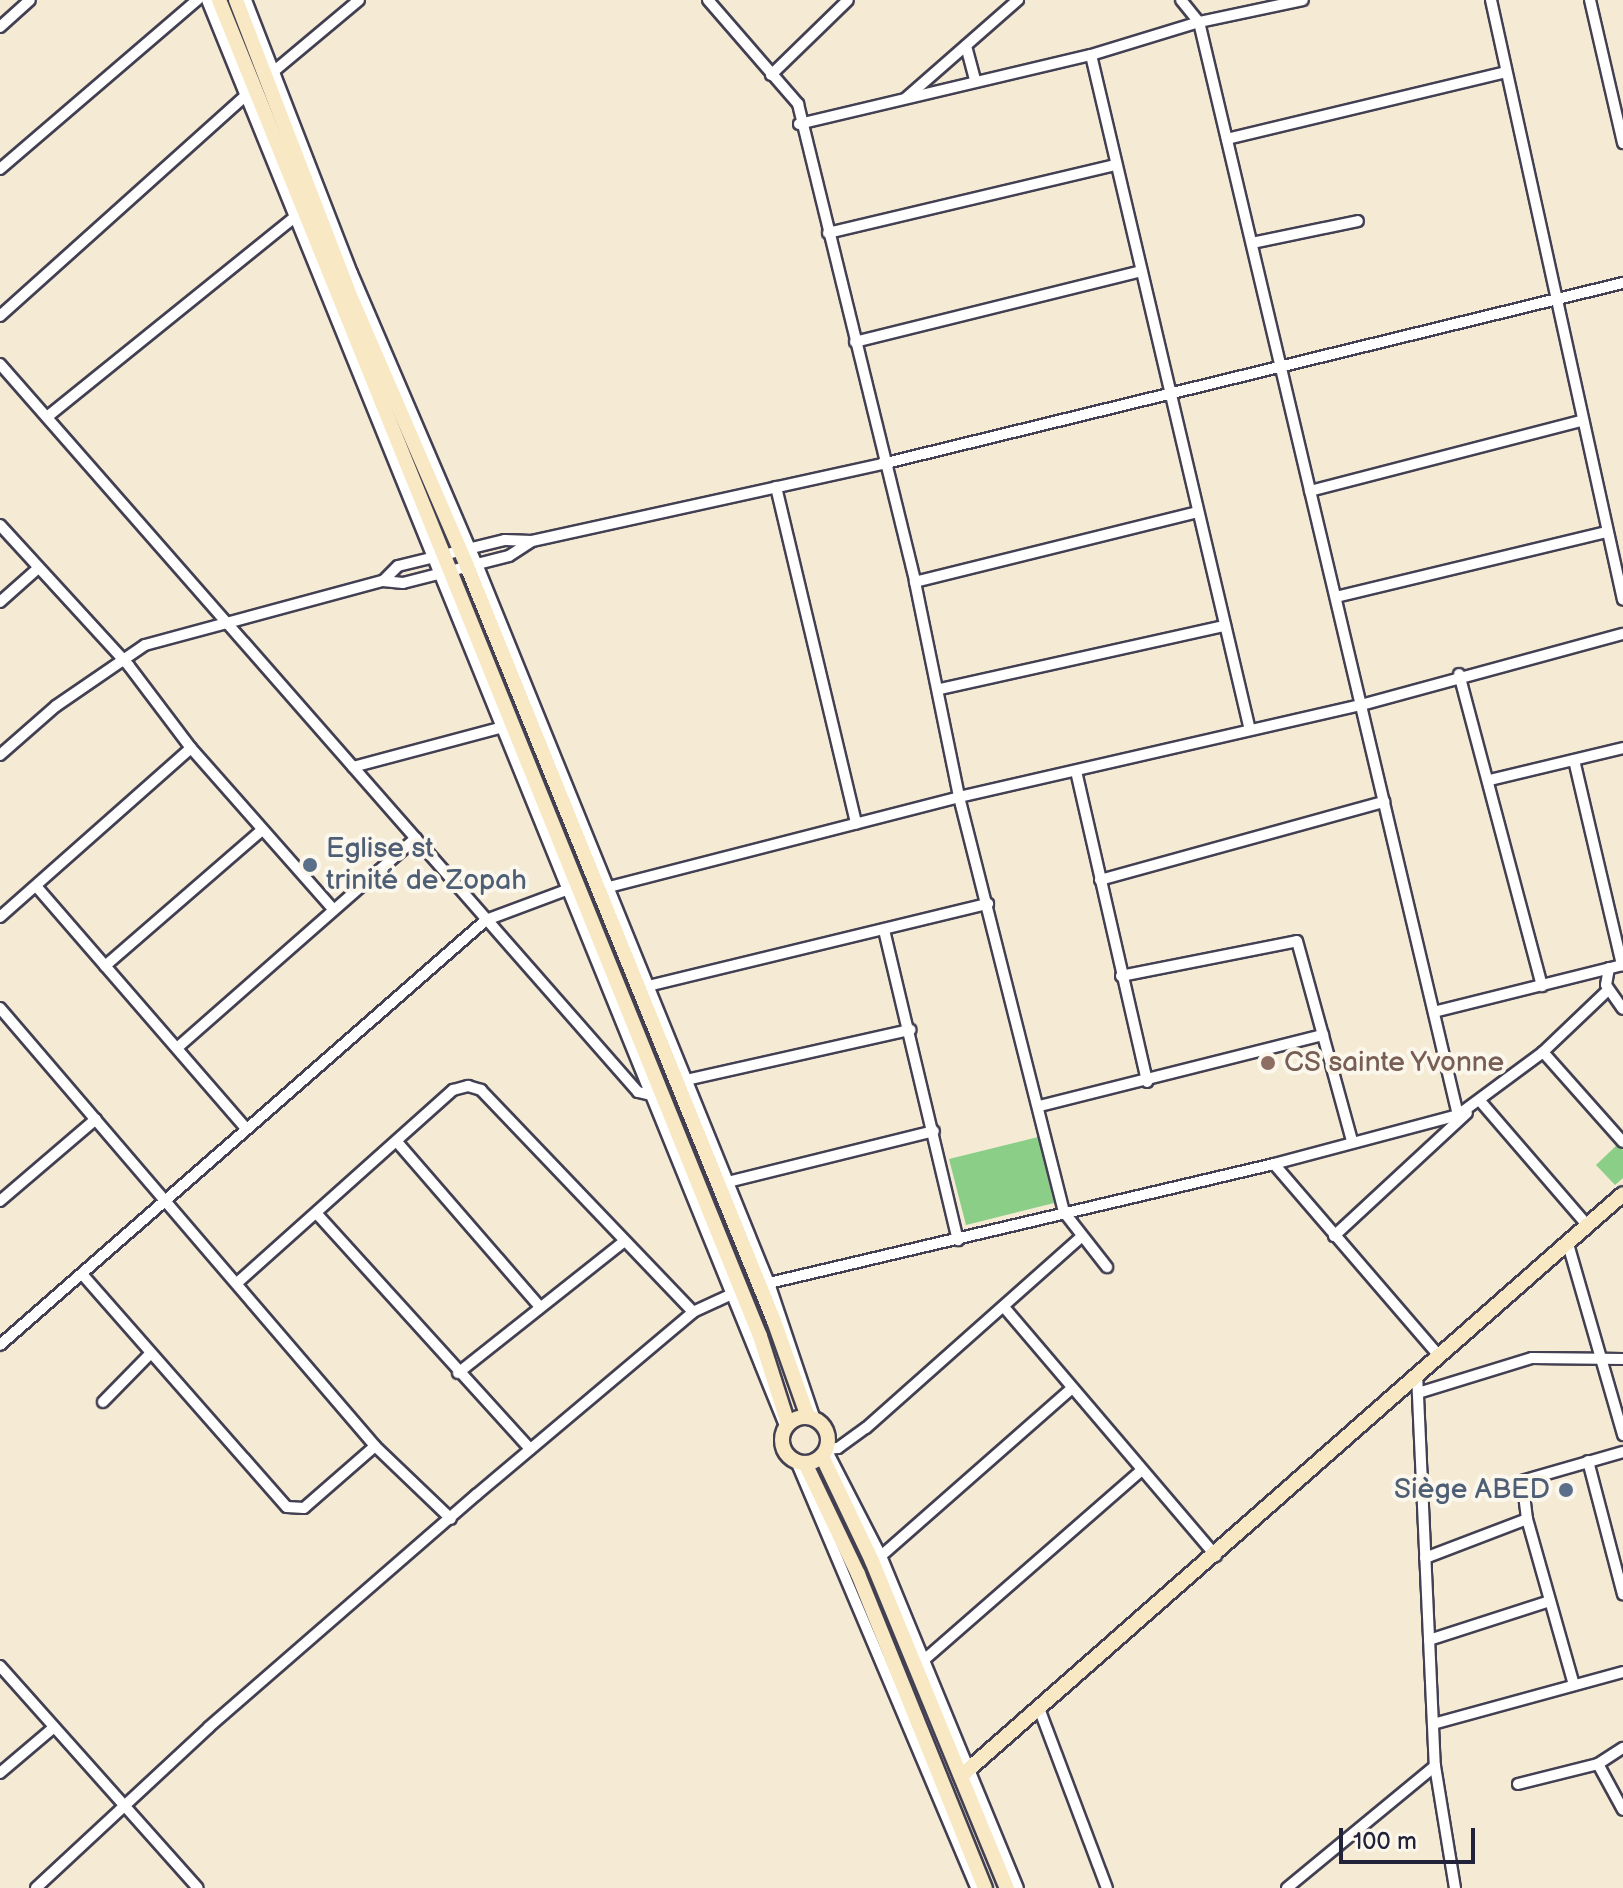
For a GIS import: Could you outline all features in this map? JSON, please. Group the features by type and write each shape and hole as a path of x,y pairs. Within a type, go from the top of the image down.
{"main road":[{"path":"219,0 438,556 760,1336 787,1426 783,1447 801,1462 858,1574 985,1888"},
{"path":"236,0 341,272 472,565 811,1418 827,1434 824,1452 965,1773 1007,1888"},
{"path":"965,1773 1040,1711 1623,1194"},
{"path":"787,1426 811,1418"},
{"path":"801,1462 824,1452"}],"street":[{"path":"0,27 30,0"},
{"path":"0,169 197,0"},
{"path":"207,0 292,219 438,556"},
{"path":"246,0 352,273 465,550"},
{"path":"273,72 359,0"},
{"path":"708,0 798,104 799,124 940,689 959,797 1040,1106 1064,1212 1107,1267"},
{"path":"771,75 848,0"},
{"path":"902,102 1018,0"},
{"path":"1181,0 1199,22 1458,1115"},
{"path":"799,124 1091,55 1199,22 1303,0"},
{"path":"1491,0 1557,297 1581,421 1623,600"},
{"path":"1590,0 1623,143"},
{"path":"966,46 975,80"},
{"path":"1091,55 1250,730"},
{"path":"1227,139 1506,72"},
{"path":"0,316 245,96"},
{"path":"828,233 1115,165"},
{"path":"47,417 292,219"},
{"path":"1252,243 1358,221"},
{"path":"855,342 1141,271"},
{"path":"383,581 398,566 438,556 532,541 882,464 1171,394 1280,364 1623,283"},
{"path":"0,364 638,1092 651,1095"},
{"path":"1310,491 1581,421"},
{"path":"776,487 856,824"},
{"path":"915,582 1197,512"},
{"path":"0,525 36,570 123,660 191,748 332,908"},
{"path":"1336,597 1607,532"},
{"path":"0,755 56,706 145,645 383,581 403,583 509,556 532,541"},
{"path":"472,565 609,887 769,1283 811,1418"},
{"path":"0,602 36,570"},
{"path":"445,572 503,727 787,1426"},
{"path":"940,689 1225,626"},
{"path":"609,887 959,797 1361,705 1459,674 1623,634"},
{"path":"1459,674 1490,780 1542,986"},
{"path":"353,767 503,727"},
{"path":"0,917 191,748"},
{"path":"1490,780 1623,748"},
{"path":"1434,1012 1623,965 1574,760"},
{"path":"1076,771 1147,1082"},
{"path":"1100,880 1384,802"},
{"path":"105,966 261,831"},
{"path":"177,1048 332,908 416,838"},
{"path":"36,886 245,1127"},
{"path":"0,1345 245,1127 486,920 569,889"},
{"path":"648,986 988,904"},
{"path":"884,930 958,1240"},
{"path":"1121,976 1293,939 1300,945 1352,1141"},
{"path":"1609,968 1608,990 1623,1009"},
{"path":"1334,1236 1471,1109 1543,1052 1608,990"},
{"path":"0,1008 375,1446 451,1519"},
{"path":"686,1080 910,1030"},
{"path":"1040,1106 1147,1082 1323,1035"},
{"path":"1543,1052 1623,1142"},
{"path":"237,1283 318,1215 453,1090 468,1086 481,1090 693,1312"},
{"path":"1481,1102 1588,1226"},
{"path":"769,1283 1274,1164 1471,1109"},
{"path":"0,1201 96,1119"},
{"path":"728,1182 934,1131"},
{"path":"398,1143 540,1307"},
{"path":"1274,1164 1438,1355"},
{"path":"318,1215 530,1449"},
{"path":"1018,1888 965,1773 924,1660 881,1556 824,1452 838,1448 866,1428 1081,1237"},
{"path":"458,1373 623,1242"},
{"path":"1568,1244 1623,1435"},
{"path":"82,1274 287,1507 304,1508 375,1446"},
{"path":"42,1886 209,1727 530,1449 693,1312 732,1294"},
{"path":"1004,1307 1216,1556"},
{"path":"103,1402 150,1354"},
{"path":"1418,1393 1532,1358 1623,1359"},
{"path":"1417,1374 1435,1766 1455,1888"},
{"path":"881,1556 1071,1389"},
{"path":"1574,1685 1527,1519 1522,1481 1623,1452"},
{"path":"1588,1461 1619,1560 1623,1594"},
{"path":"801,1462 976,1888"},
{"path":"924,1660 1142,1470"},
{"path":"1425,1558 1527,1519"},
{"path":"1429,1640 1550,1601"},
{"path":"0,1666 198,1888"},
{"path":"1433,1724 1623,1672"},
{"path":"1040,1711 1107,1888"},
{"path":"0,1773 53,1728"},
{"path":"1518,1784 1598,1764 1623,1748"},
{"path":"1598,1764 1623,1810"},
{"path":"1287,1888 1435,1766"}],"green space":[{"path":"1038,1137 1054,1203 966,1225 949,1159"},
{"path":"1618,1144 1623,1150 1623,1178 1615,1185 1596,1165"}],"place":[{"name":"Eglise st trinité de Zopah","path":"310,865"},
{"name":"CS sainte Yvonne","path":"1268,1063"},
{"name":"Siège ABED","path":"1566,1490"}]}
